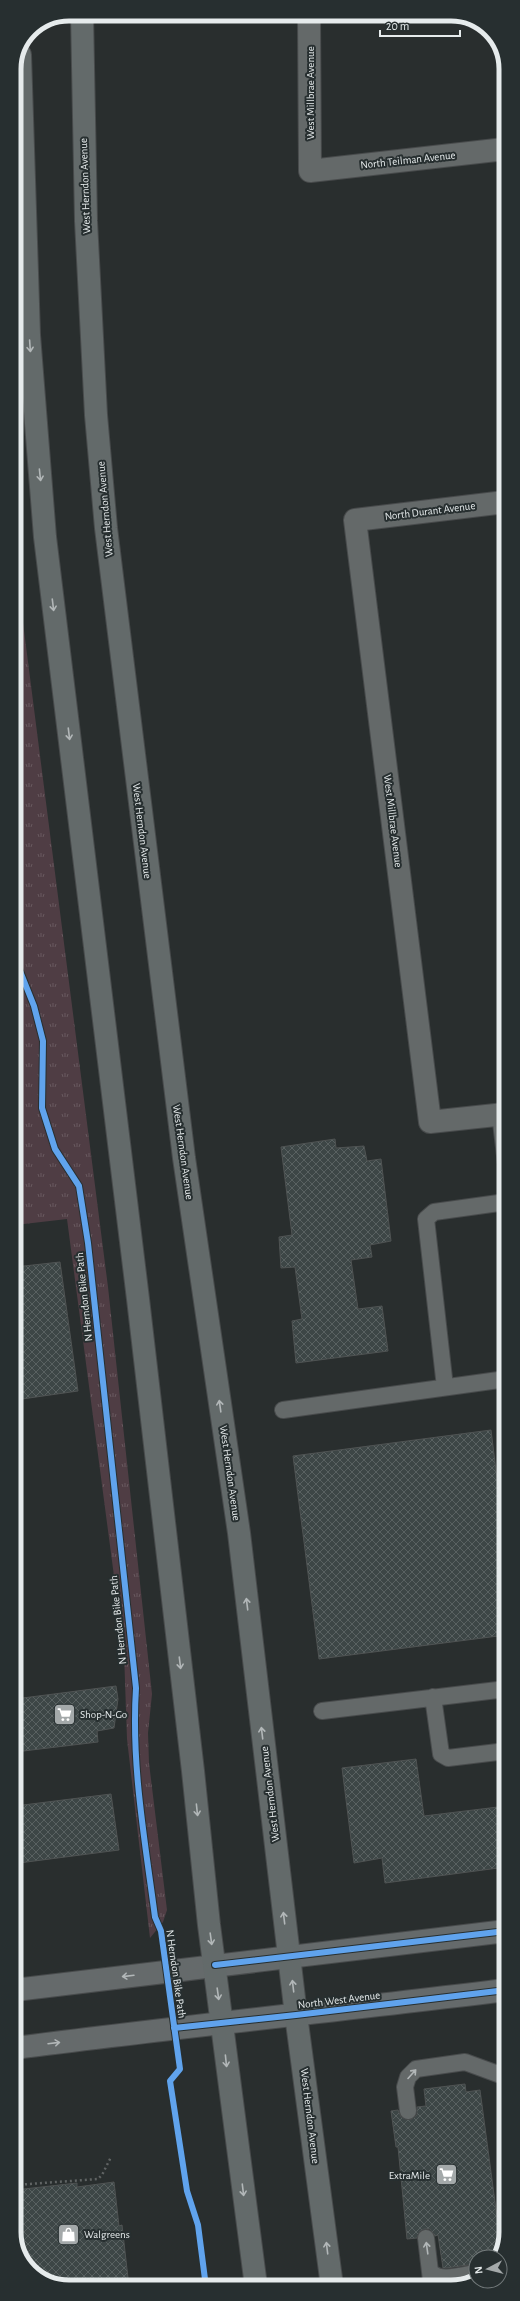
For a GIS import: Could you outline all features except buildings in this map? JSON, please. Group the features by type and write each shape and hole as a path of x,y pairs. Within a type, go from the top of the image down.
{"main road":[{"name":"West Herndon Avenue","path":"82,21 86,229 96,415 106,528 184,1158 239,1533 296,2015 331,2280"},
{"path":"21,86 29,335 45,536 140,1315 215,1965 255,2280"},
{"path":"21,1989 499,1932"},
{"name":"North West Avenue","path":"21,2047 222,2022 296,2015 499,1991"}],"street":[{"name":"West Millbrae Avenue","path":"309,21 310,171"},
{"name":"North Teilman Avenue","path":"310,171 499,150"},
{"name":"North Durant Avenue","path":"355,520 499,503"},
{"name":"West Millbrae Avenue","path":"355,520 430,1122 499,1114"}],"lane":[{"path":"445,1387 426,1219 434,1212 499,1203"},
{"path":"283,1410 499,1380"},
{"path":"322,1711 499,1690"},
{"path":"433,1698 441,1754 448,1758 499,1753"},
{"path":"408,2111 405,2087 408,2077 416,2069 465,2062 499,2074"},
{"path":"426,2238 431,2278 468,2274"}],"path":[{"path":"21,2185 98,2179 102,2175 111,2157"}],"green space":[{"path":"21,604 108,1287 152,1694 148,1733 149,1763 167,1910 163,1922 150,1938 127,1739 124,1652 67,1219 21,1224"}],"cycle path":[{"name":"N Herndon Bike Path","path":"21,974 34,1006 43,1041 42,1108 55,1149 79,1186 88,1243 136,1688 135,1746 143,1831 155,1917 161,1931 180,2069 170,2081 187,2191 198,2225 205,2280"},
{"path":"215,1965 499,1932"},
{"path":"174,2028 499,1991"}],"place":[{"name":"Shop-N-Go","path":"65,1714"},
{"name":"ExtraMile","path":"446,2175"},
{"name":"Walgreens","path":"69,2234"}]}
